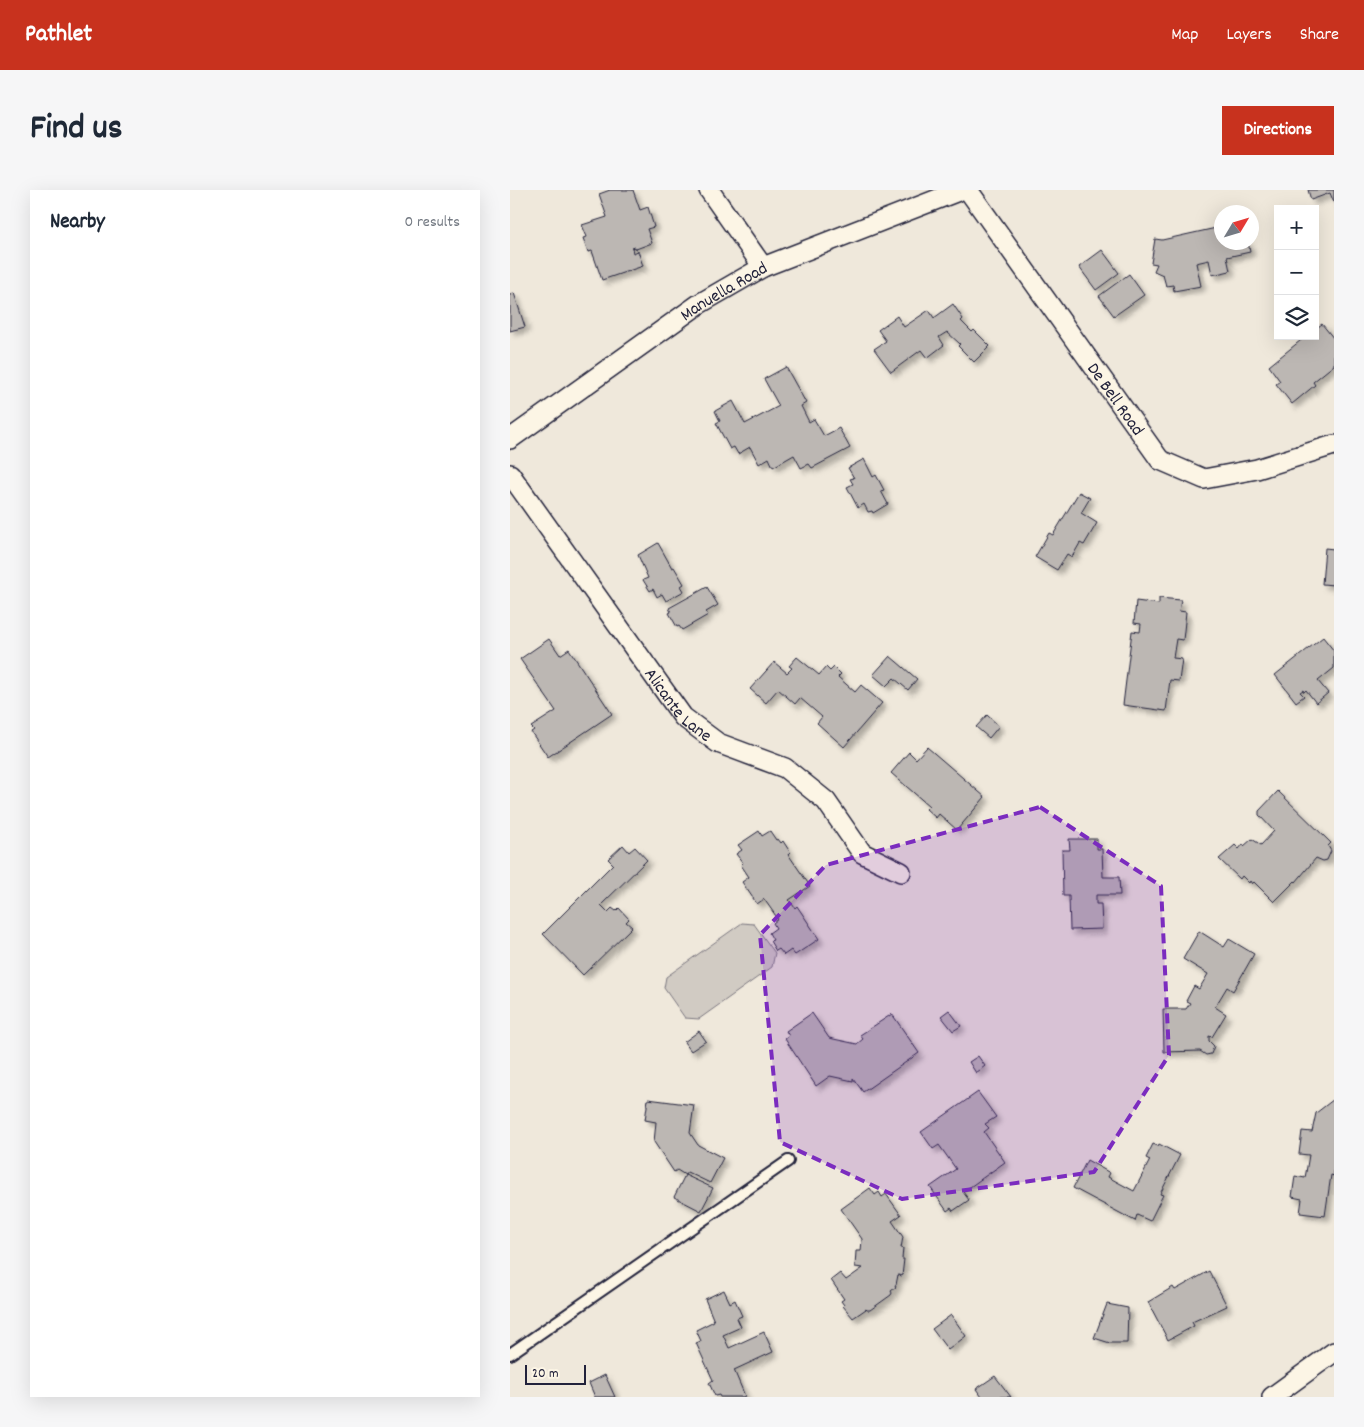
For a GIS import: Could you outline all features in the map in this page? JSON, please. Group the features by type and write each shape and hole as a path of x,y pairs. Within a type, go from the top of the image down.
{"street":[{"path":"709,190 763,267"},
{"name":"Manuella Road","path":"510,439 699,304 763,267 961,190"},
{"name":"De Bell Road","path":"968,190 1160,460 1204,479 1257,469 1334,445"},
{"name":"Alicante Lane","path":"510,474 683,717 718,743 784,768 826,801 862,853 901,872"},
{"path":"1272,1397 1334,1352"}],"lane":[{"path":"510,1354 788,1161"}],"highlighted area":[{"path":"1040,807 1161,886 1169,1055 1094,1172 902,1199 780,1142 760,935 826,865"}],"shaded area":[{"path":"742,923 754,924 775,953 772,967 699,1019 685,1018 664,988 666,977"}],"building":[{"path":"610,190 633,190 640,210 648,207 654,227 647,229 652,243 636,249 635,247 632,248 633,253 638,251 643,266 602,280 592,251 588,252 583,238 587,237 582,225 607,217 599,194"},
{"path":"1308,190 1334,190 1334,203 1330,193 1311,200"},
{"path":"1214,228 1214,250 1250,250 1250,252 1227,257 1230,271 1212,275 1209,260 1196,263 1201,286 1174,291 1173,285 1166,286 1163,275 1154,271 1157,264 1151,263 1155,239 1162,240"},
{"path":"1102,250 1119,273 1096,290 1079,267"},
{"path":"1129,274 1144,295 1114,316 1099,296"},
{"path":"514,293 525,327 510,331 510,294"},
{"path":"953,304 963,319 961,321 972,332 974,330 990,346 974,362 958,346 960,344 947,332 939,337 944,345 927,358 921,350 891,372 874,349 886,341 878,330 897,316 904,327 929,310 934,318"},
{"path":"1322,324 1334,339 1334,365 1313,382 1315,385 1292,404 1276,384 1280,381 1269,366 1301,340 1319,340 1319,326"},
{"path":"786,367 806,403 801,406 809,422 814,419 824,436 839,428 850,448 812,468 809,464 801,468 794,455 773,467 769,458 759,464 750,447 738,454 734,447 730,449 716,423 720,421 715,411 733,401 745,424 779,406 764,379"},
{"path":"864,459 873,477 876,475 884,490 881,491 888,504 873,513 872,511 868,512 864,504 858,508 847,487 853,484 850,479 854,478 848,468"},
{"path":"1079,492 1090,498 1081,513 1097,523 1084,545 1080,543 1072,557 1067,554 1057,570 1035,557 1049,533 1053,535"},
{"path":"658,543 672,568 674,567 684,584 681,586 684,591 666,601 662,594 657,597 653,589 650,591 643,580 648,578 638,555"},
{"path":"1325,548 1334,549 1334,585 1322,584"},
{"path":"707,587 718,605 706,612 708,615 682,630 679,626 677,627 669,613 671,612 669,608"},
{"path":"1159,598 1181,600 1179,611 1186,612 1183,640 1176,639 1173,658 1182,659 1179,681 1170,680 1166,711 1123,705 1132,631 1140,632 1141,624 1134,623 1136,601 1159,604"},
{"path":"1323,637 1334,651 1334,668 1318,681 1328,693 1316,703 1306,690 1304,692 1303,690 1300,692 1304,696 1296,702 1275,675"},
{"path":"549,639 560,655 569,649 612,714 548,757 531,732 534,730 531,727 556,711 520,659"},
{"path":"890,656 917,679 908,690 894,678 886,686 873,675"},
{"path":"797,657 819,675 826,667 830,671 834,667 841,674 838,677 855,692 861,685 882,703 844,747 817,723 822,717 800,698 795,704 778,689 766,703 750,689 774,662 787,673 792,668 789,666"},
{"path":"987,715 999,726 989,738 976,727"},
{"path":"927,747 985,797 957,830 939,814 936,818 926,809 929,806 891,773 909,752 916,759"},
{"path":"1278,791 1331,843 1328,846 1331,851 1327,860 1323,861 1316,858 1296,882 1274,902 1254,882 1252,884 1250,881 1249,883 1242,876 1240,879 1219,859 1235,845 1239,849 1243,844 1244,846 1252,839 1261,845 1274,831 1259,815 1259,811"},
{"path":"759,831 762,836 770,831 776,840 778,839 781,843 783,841 790,852 788,854 810,886 789,900 795,908 797,906 819,939 795,955 791,950 784,955 779,949 776,951 770,941 773,940 769,933 776,928 773,923 778,919 764,899 757,904 742,882 749,877 741,865 743,863 736,854 742,850 738,845"},
{"path":"1069,839 1097,839 1097,849 1102,849 1103,877 1119,877 1120,895 1096,895 1096,904 1101,904 1102,929 1070,930 1069,896 1063,896 1062,850 1070,850"},
{"path":"623,845 629,852 635,847 647,860 601,905 608,912 612,908 616,911 619,908 629,919 626,922 632,927 583,975 543,934 613,864 608,859"},
{"path":"1199,931 1224,947 1229,939 1254,954 1233,991 1227,987 1215,1007 1226,1014 1212,1037 1209,1036 1209,1041 1214,1046 1211,1054 1206,1055 1200,1051 1164,1052 1163,1009 1186,1009 1190,1003 1186,1001 1194,986 1199,989 1208,974 1183,959"},
{"path":"949,1010 961,1026 953,1031 941,1016"},
{"path":"812,1013 829,1038 857,1044 863,1039 860,1035 892,1014 919,1053 863,1092 853,1078 853,1081 830,1076 816,1086 785,1039 789,1036 786,1031"},
{"path":"699,1031 706,1041 691,1051 684,1042"},
{"path":"978,1056 985,1066 976,1073 969,1062"},
{"path":"978,1092 996,1117 985,1124 989,1128 984,1132 1005,1162 963,1192 969,1200 953,1211 951,1208 947,1211 930,1187 956,1169 939,1145 933,1149 921,1132"},
{"path":"648,1099 694,1105 690,1133 698,1145 723,1158 710,1183 687,1172 685,1175 677,1170 674,1172 654,1142 656,1122 645,1120"},
{"path":"1334,1099 1334,1176 1331,1175 1325,1216 1300,1213 1302,1199 1292,1197 1295,1176 1305,1178 1309,1155 1299,1154 1302,1131 1312,1132 1316,1113"},
{"path":"1153,1144 1158,1146 1159,1144 1180,1155 1160,1194 1163,1195 1150,1221 1137,1215 1135,1221 1073,1188 1087,1160 1110,1173 1108,1177 1134,1191 1150,1160 1146,1158"},
{"path":"685,1175 713,1188 701,1211 674,1197"},
{"path":"870,1188 875,1195 879,1192 882,1197 886,1194 901,1215 892,1221 903,1237 901,1248 903,1248 902,1259 904,1259 902,1276 898,1275 896,1287 891,1291 891,1295 870,1310 866,1309 853,1318 843,1306 841,1301 844,1299 831,1280 840,1273 846,1280 863,1268 855,1267 856,1251 861,1251 862,1239 841,1209"},
{"path":"1209,1271 1227,1306 1192,1322 1194,1326 1168,1340 1148,1302 1173,1287 1175,1290"},
{"path":"724,1290 730,1303 735,1300 742,1316 737,1318 741,1327 723,1335 729,1348 764,1332 773,1352 734,1370 745,1396 743,1397 715,1396 709,1383 713,1380 696,1343 701,1341 696,1330 714,1321 705,1299"},
{"path":"1107,1304 1128,1308 1127,1343 1110,1343 1094,1338"},
{"path":"951,1315 966,1336 948,1350 932,1329"},
{"path":"605,1375 615,1397 595,1397 589,1383"},
{"path":"995,1376 1011,1397 982,1397 976,1389"}]}
